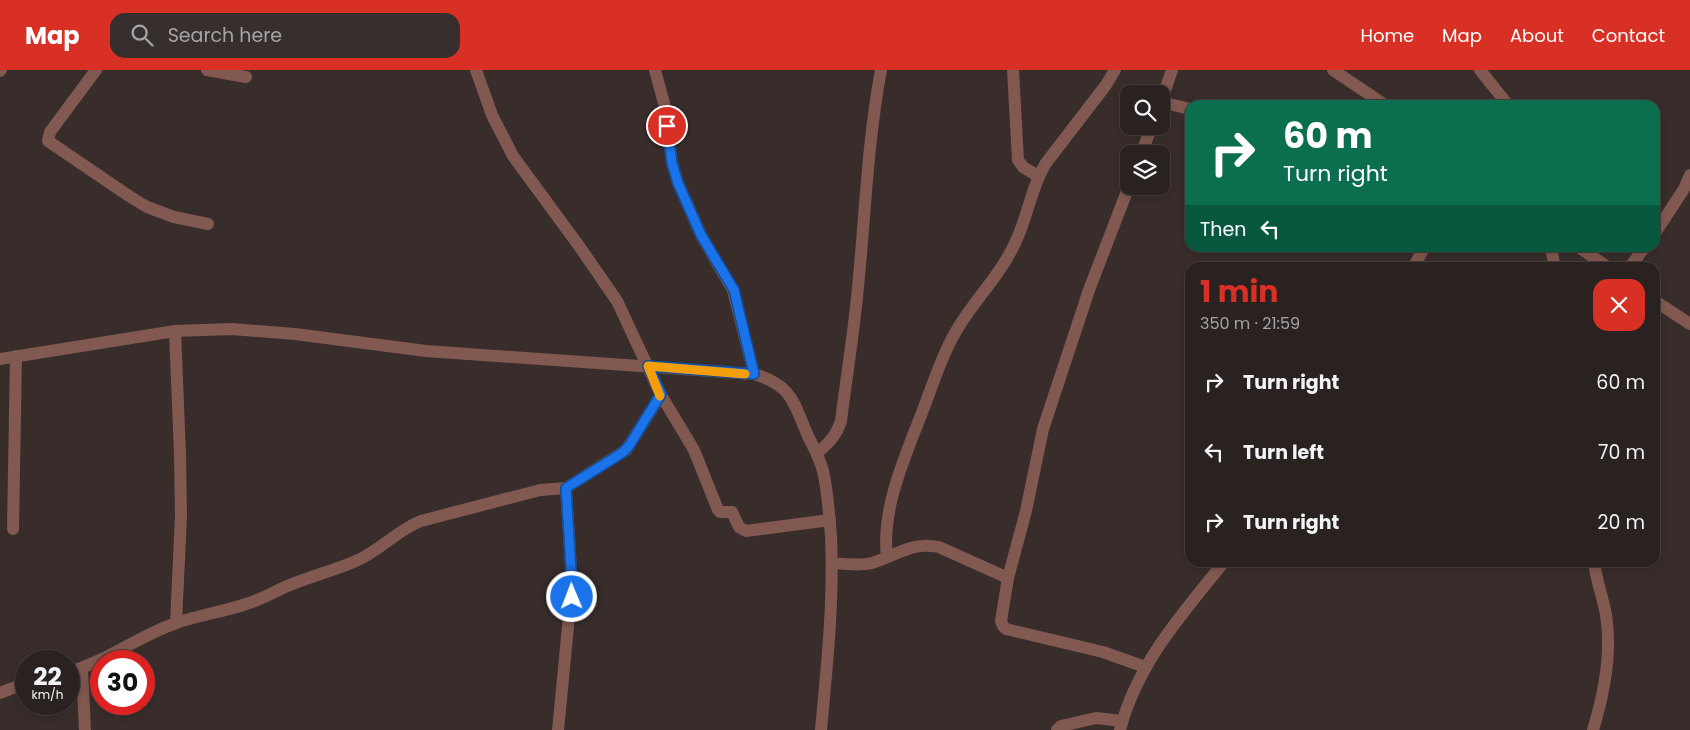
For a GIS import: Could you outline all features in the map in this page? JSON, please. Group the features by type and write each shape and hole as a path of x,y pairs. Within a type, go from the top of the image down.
{"street":[{"path":"96,70 50,132 48,141 147,207 174,217 208,224"},
{"path":"207,70 246,77"},
{"path":"476,70 492,115 513,156 617,301 661,394 694,450 718,510 720,512 732,512 742,529 746,530 830,520"},
{"path":"655,70 665,107 672,163 678,183 704,240 734,290 754,374"},
{"path":"817,453 831,442 836,435 841,421 857,298 867,180 877,93 882,70"},
{"path":"1013,70 1018,160 1023,167 1038,176"},
{"path":"886,556 885,544 890,504 905,458 955,332 1004,263 1017,240 1038,176 1106,85 1115,70"},
{"path":"1167,85 1172,70"},
{"path":"1333,70 1378,100"},
{"path":"1480,70 1504,100"},
{"path":"1170,104 1185,108"},
{"path":"1660,225 1684,189 1690,175"},
{"path":"1126,195 1089,290 1050,405 1043,429 1026,511 1008,578 1001,616 1003,626 1006,629 1104,652 1145,668"},
{"path":"1586,252 1600,262"},
{"path":"1660,304 1690,324"},
{"path":"0,359 175,331 241,330 295,334 426,351 754,374 770,379 783,387 791,396 817,453 824,480 830,520 832,564 830,635 821,730"},
{"path":"175,331 181,516 176,623"},
{"path":"12,529 16,356"},
{"path":"85,730 82,668 176,623 246,604 358,560 421,520 540,490 566,488 626,450 661,394"},
{"path":"558,730 572,585 566,488"},
{"path":"832,564 868,564 906,548 933,545 1008,578"},
{"path":"1057,730 1061,726 1096,718 1121,726 1130,697 1145,668 1168,633 1220,567"},
{"path":"1593,730 1604,679 1608,647 1606,617 1595,567"},
{"path":"0,693 15,687"}],"slow traffic":[{"path":"660,396 661,394 648,366 745,374"}],"route":[{"path":"572,597 566,488 622,453 629,446 661,394 648,366 754,374 734,290 706,246 678,183 672,163 667,126"}]}
